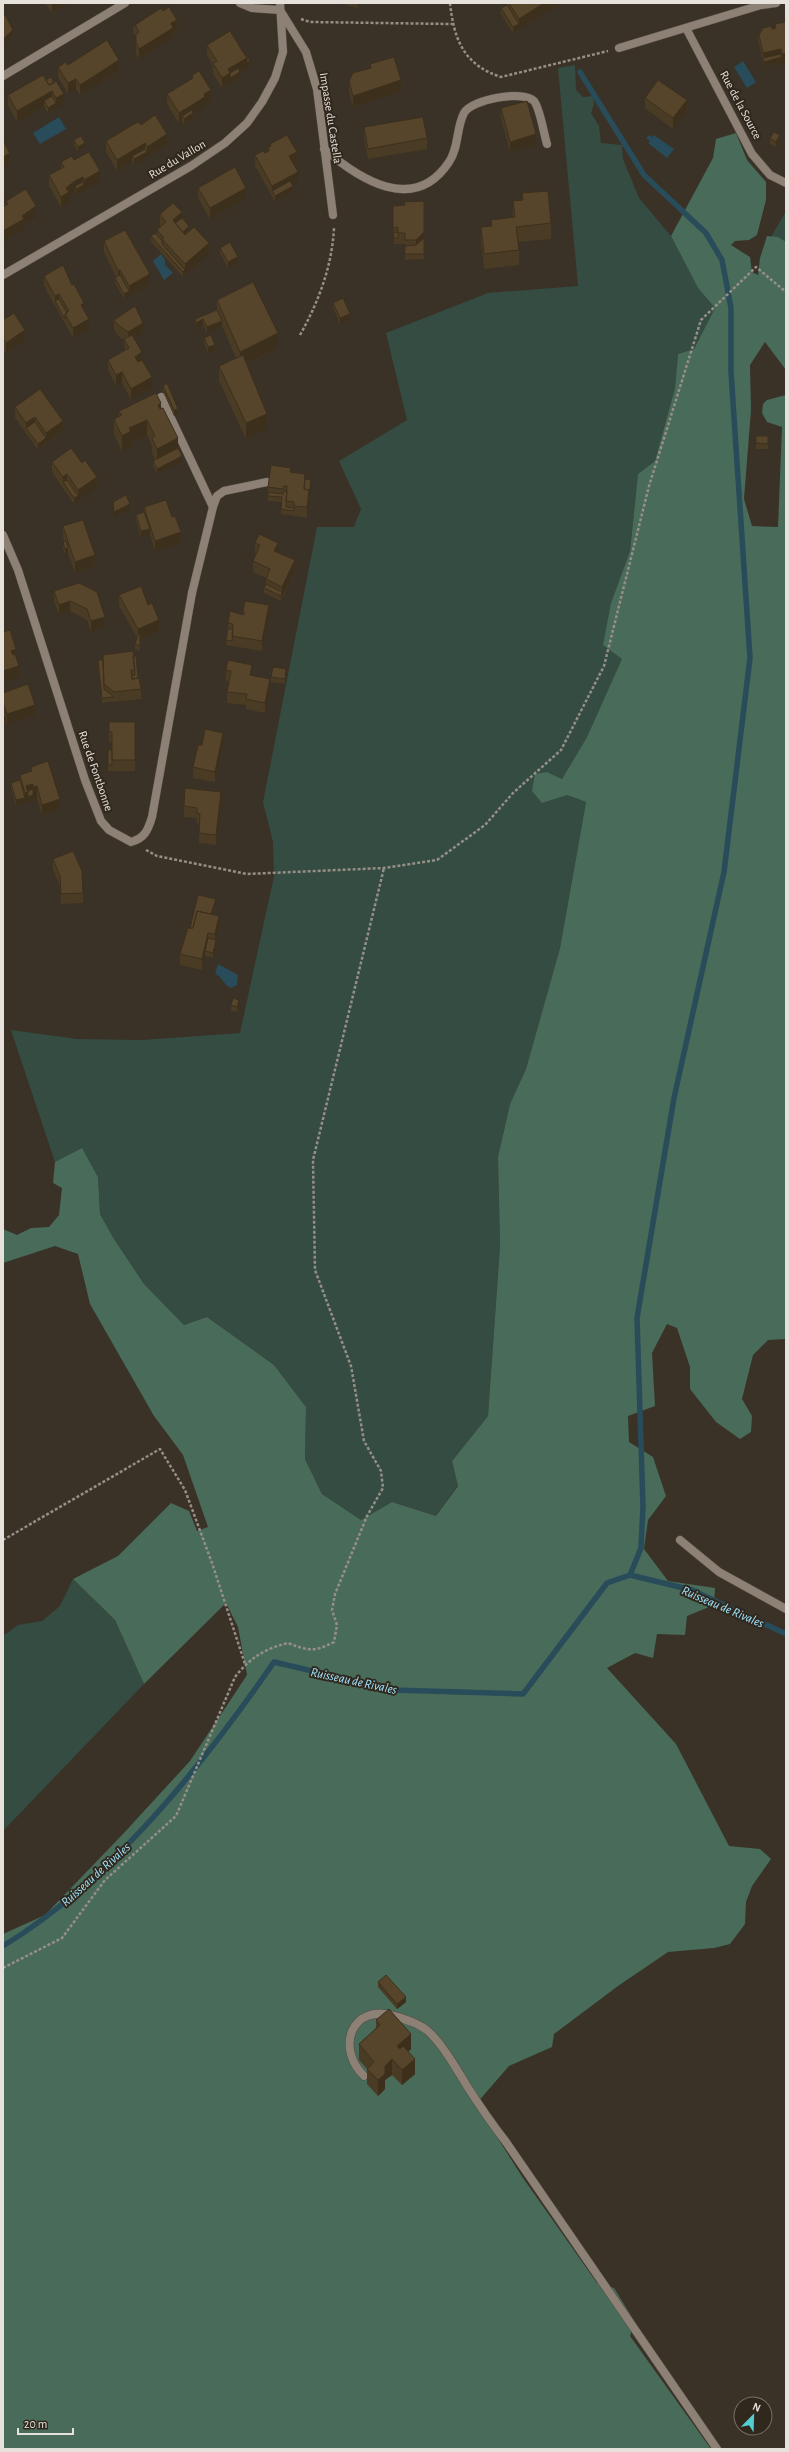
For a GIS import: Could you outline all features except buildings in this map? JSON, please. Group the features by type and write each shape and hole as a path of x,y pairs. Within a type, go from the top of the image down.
{"street":[{"path":"3,76 125,3"},
{"path":"240,3 252,8 280,6"},
{"path":"619,48 761,5 776,3"},
{"name":"Impasse du Castella","path":"280,6 306,52 317,89 333,215"},
{"name":"Rue du Vallon","path":"3,275 34,255 191,166 225,143 247,123 262,102 275,78 283,52 280,6"},
{"name":"Rue de la Source","path":"686,28 752,154 770,175 786,183"},
{"path":"324,148 347,168 370,182 387,188 408,188 426,184 450,162 464,112 480,101 521,95 530,98 535,102 547,144"},
{"path":"161,397 213,507"},
{"path":"131,842 140,839 148,831 152,817 192,593 213,507 218,496 224,491 267,482"},
{"name":"Rue de Fontbonne","path":"3,535 18,570 85,780 101,821 109,830 131,842"},
{"path":"680,1540 719,1572 786,1609"},
{"path":"364,2076 356,2068 350,2057 349,2045 351,2033 356,2024 364,2018 377,2015 392,2015 410,2021 428,2031 442,2046 480,2106 718,2449"}],"path":[{"path":"450,3 452,24 467,56 484,72 501,77 619,48"},
{"path":"280,6 310,22 452,24"},
{"path":"300,335 314,311 325,278 333,248 333,215"},
{"path":"131,842 157,856 247,874 384,868 437,860 485,825 513,793 561,750 604,666 649,486 701,320 756,267 786,292"},
{"path":"3,1968 62,1938 105,1880 176,1816 235,1677 245,1664 258,1653 288,1642 304,1649 319,1650 334,1642 337,1625 332,1610 335,1594 367,1516 383,1488 380,1471 364,1441 351,1366 315,1270 313,1160 384,868"},
{"path":"3,1540 160,1449 185,1490 212,1563 245,1664"}],"green space":[{"path":"575,65 576,90 583,97 593,96 594,104 591,113 599,126 601,143 622,145 623,159 639,198 671,236 698,288 715,308 694,349 678,354 675,388 655,461 638,474 630,551 611,603 623,658 587,737 562,779 547,772 567,795 586,802 560,948 526,1069 510,1104 498,1157 500,1246 488,1416 452,1461 458,1485 436,1516 392,1502 361,1520 322,1494 305,1459 306,1407 274,1365 207,1317 184,1325 144,1284 114,1239 100,1214 98,1177 82,1149 55,1162 11,1030 77,1039 142,1040 240,1033 274,876 273,842 263,802 317,527 354,527 361,509 339,461 407,420 386,333 488,293 578,286 558,68"},
{"path":"736,133 747,160 766,182 766,200 757,235 749,240 735,241 731,245 750,257 752,272 758,275 760,258 767,236 778,237 786,242 786,370 765,342 750,365 751,410 744,499 752,526 778,527 782,427 767,422 762,413 763,404 767,400 786,395 786,1339 768,1340 753,1355 742,1399 752,1416 751,1432 740,1439 716,1422 690,1389 690,1367 677,1328 667,1324 652,1353 655,1406 628,1416 629,1442 653,1457 666,1496 648,1520 644,1549 668,1581 715,1588 714,1605 687,1616 685,1635 657,1634 653,1658 635,1653 607,1668 676,1744 729,1846 760,1849 771,1859 752,1886 746,1902 745,1924 730,1944 714,1948 668,1952 618,1986 554,2034 552,2047 509,2066 476,2104 523,2178 597,2283 614,2288 635,2322 630,2336 711,2449 3,2449 3,1934 45,1915 122,1835 190,1761 247,1675 238,1627 226,1603 144,1684 115,1620 73,1579 118,1556 171,1503 189,1511 197,1531 208,1527 183,1455 154,1416 90,1304 78,1254 55,1246 3,1263 3,1229 17,1235 31,1228 49,1227 59,1215 62,1188 53,1183 55,1162 82,1148 98,1177 100,1214 114,1239 144,1284 184,1325 207,1317 274,1365 306,1407 305,1459 322,1494 361,1520 392,1502 436,1516 458,1486 452,1461 488,1416 500,1246 498,1157 510,1104 526,1069 560,948 586,802 567,795 542,803 532,791 535,774 547,772 562,779 587,737 622,659 603,645 611,603 630,551 638,474 655,461 675,388 678,354 694,349 715,308 698,288 671,236 713,158 716,139"},
{"path":"786,211 786,242 771,237"},
{"path":"73,1579 115,1620 144,1684 3,1831 3,1636 18,1625 42,1621 60,1606"}],"water":[{"path":"743,61 756,82 747,88 734,67"},
{"path":"59,117 66,129 40,144 33,133"},
{"path":"649,135 652,137 654,135 674,149 667,158 648,143 650,141 646,138"},
{"path":"161,254 165,260 165,265 173,273 164,280 153,261"},
{"path":"218,964 238,975 237,985 231,988 227,986 219,976 215,974"}],"waterway":[{"path":"580,72 644,175 706,233 722,260 731,308 731,372 750,658 724,872 674,1098 637,1318 643,1507 641,1548 630,1575"},
{"name":"Ruisseau de Rivales","path":"3,1946 43,1919 118,1855 152,1818 217,1741 274,1662 393,1690 523,1694 607,1583 630,1575 692,1590 786,1634"}]}
